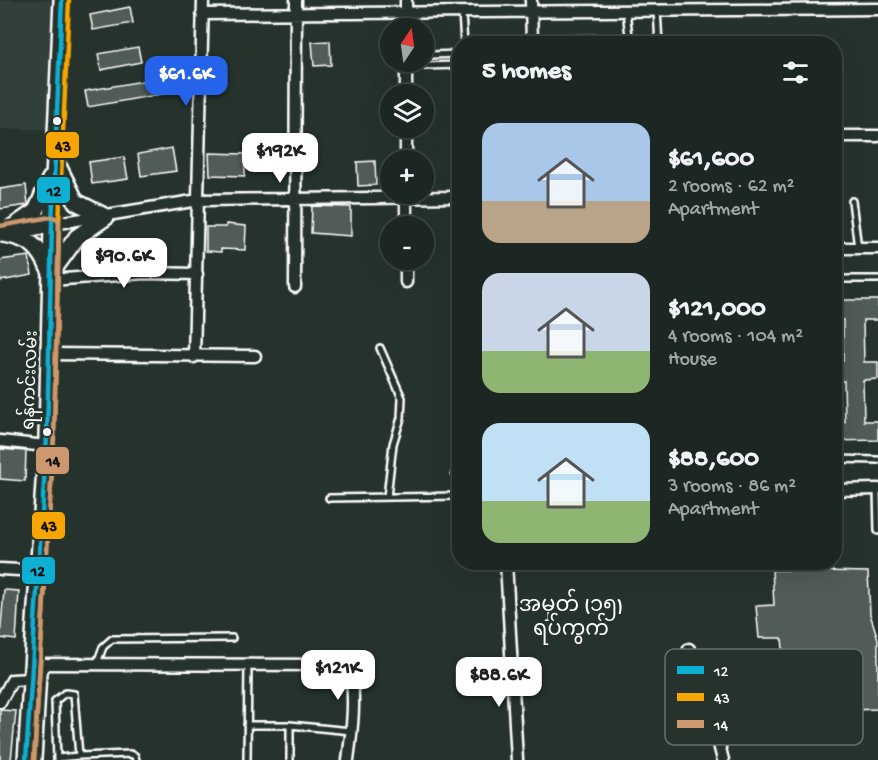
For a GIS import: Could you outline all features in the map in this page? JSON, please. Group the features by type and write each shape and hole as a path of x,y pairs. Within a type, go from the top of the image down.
{"main road":[{"name":"ရန်ကင်းလမ်း","path":"26,760 46,446 52,224 62,0"},
{"path":"51,277 77,237 106,217 76,202 62,178 56,160"},
{"path":"1,234 36,211 44,197 56,160"},
{"path":"1,234 52,224"},
{"path":"1,234 23,237 34,243 51,277"}],"street":[{"path":"194,357 202,0"},
{"path":"295,287 296,0"},
{"path":"406,0 406,18"},
{"path":"531,0 532,36"},
{"path":"202,14 627,11 701,5 790,4 849,4 878,9"},
{"path":"842,136 878,135"},
{"path":"52,224 199,200 380,196"},
{"path":"434,196 452,197"},
{"path":"842,248 878,248"},
{"path":"406,270 406,282"},
{"path":"51,277 145,273 197,274"},
{"path":"50,354 255,356"},
{"path":"0,441 46,446"},
{"path":"842,490 878,489"},
{"path":"0,569 39,572"},
{"path":"507,570 517,760"},
{"path":"0,702 12,680 49,664 341,665 350,668 352,732 348,760"},
{"path":"719,745 723,760"}],"lane":[{"path":"657,10 659,36"},
{"path":"627,11 629,36"},
{"path":"462,13 463,36"},
{"path":"434,55 452,54"},
{"path":"434,66 452,65"},
{"path":"852,201 858,248"},
{"path":"842,279 878,279"},
{"path":"380,348 402,398 401,418 393,444 387,497"},
{"path":"842,459 878,460"},
{"path":"878,489 878,531"},
{"path":"329,498 452,496"},
{"path":"97,663 103,647 112,639 232,638"},
{"path":"38,760 43,673 49,664"},
{"path":"248,664 248,760"},
{"path":"79,756 74,694 65,693 55,701 57,759 130,754 135,756 136,760"},
{"path":"248,725 290,725 352,732"},
{"path":"290,725 290,760"}],"shaded area":[{"path":"0,0 52,0 47,129 0,129"}],"building":[{"path":"130,7 133,23 93,30 90,15"},
{"path":"599,34 599,36 555,36"},
{"path":"330,41 331,65 314,66 312,42"},
{"path":"138,47 141,62 101,70 98,54"},
{"path":"171,76 174,92 88,107 85,91"},
{"path":"172,148 176,171 141,176 138,154"},
{"path":"209,153 245,154 245,176 210,175"},
{"path":"124,157 128,179 92,184 89,162"},
{"path":"375,161 376,185 358,186 357,162"},
{"path":"26,185 28,205 0,209 0,189"},
{"path":"312,206 351,207 351,236 311,233"},
{"path":"226,224 246,226 245,250 206,251 206,227 226,227"},
{"path":"29,256 32,275 0,281 0,260"},
{"path":"842,300 878,300 878,320 863,320 864,362 878,362 878,379 863,380 864,421 878,421 878,440 842,441 842,422 845,422 844,381 842,381"},
{"path":"0,449 26,451 25,481 0,479"},
{"path":"772,570 868,572 870,614 878,639 878,709 863,710 863,649 783,649 782,638 759,638 756,606 774,605"},
{"path":"4,590 19,591 16,640 0,638"},
{"path":"0,710 16,711 11,760 0,760"}],"transit line":[{"name":"12","path":"26,760 47,437 52,224 62,0"},
{"name":"43","path":"34,760 54,437 59,224 69,0"},
{"name":"14","path":"0,226 51,217 57,218 59,223 54,437 34,760"}],"district":[{"name":"အမှတ် (၁၅) ရပ်ကွက်","path":"571,616"}]}
